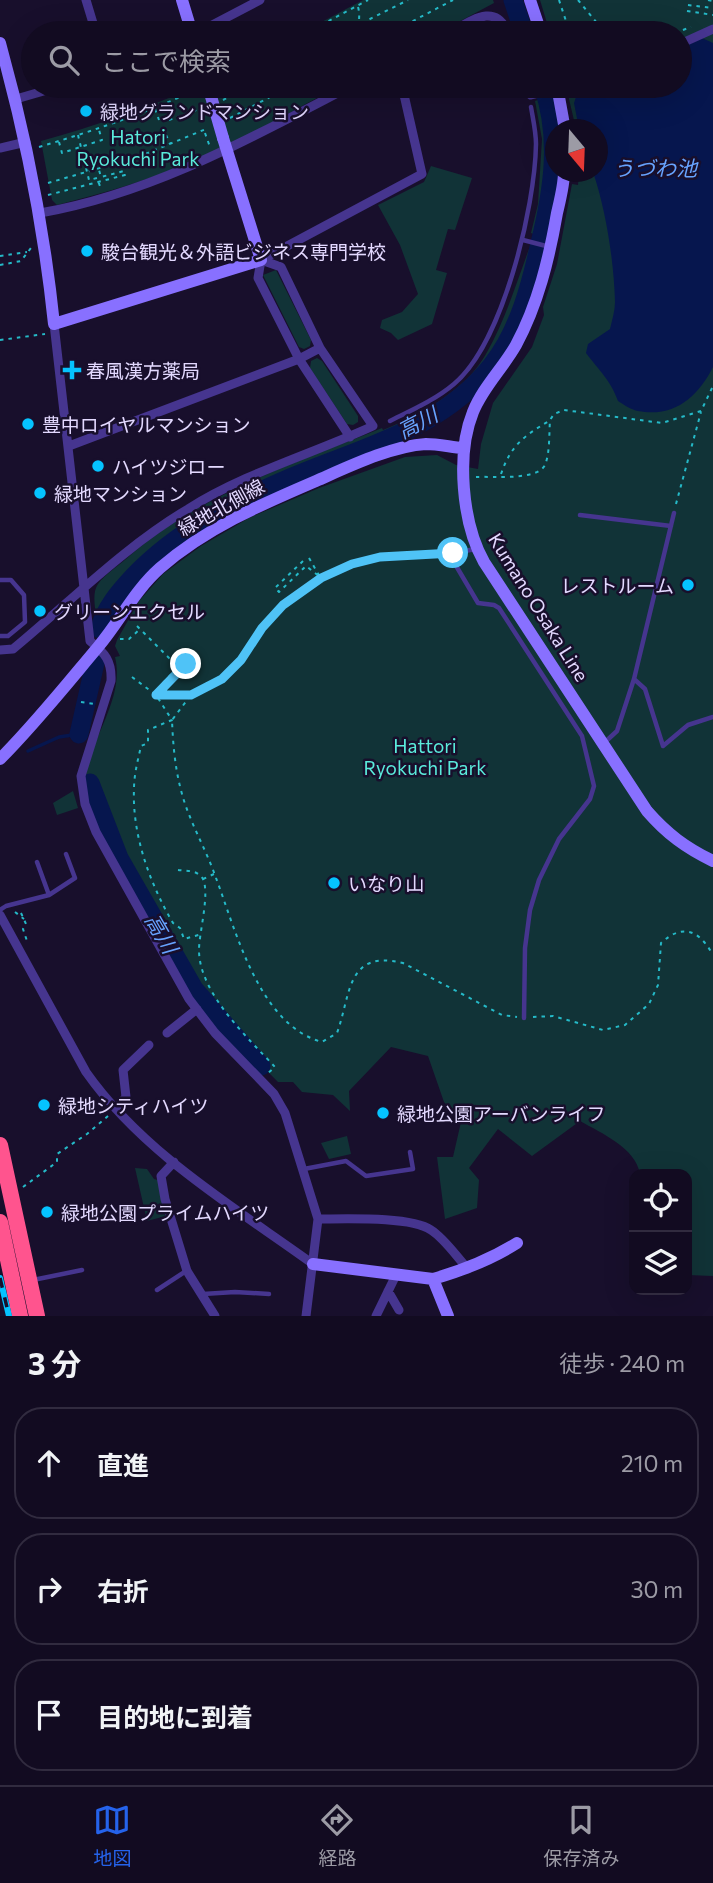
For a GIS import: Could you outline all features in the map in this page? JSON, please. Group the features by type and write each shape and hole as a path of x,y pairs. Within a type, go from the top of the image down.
{"highway":[{"path":"0,1145 35,1309"},
{"path":"0,1221 35,1309"},
{"path":"0,1221 20,1316"}],"street":[{"path":"86,0 92,21"},
{"path":"182,0 190,21"},
{"path":"218,21 260,0"},
{"path":"530,0 537,21"},
{"path":"472,21 490,15 501,21"},
{"path":"692,36 713,27"},
{"path":"0,43 32,144 50,329 69,446 90,641 108,657 112,669 111,681 80,776 85,804 96,832 197,1010 215,1033 274,1094 285,1113 318,1219 306,1316"},
{"path":"16,99 21,98"},
{"path":"210,98 261,260 258,278 299,359 350,437"},
{"path":"40,213 104,199 152,183 225,144 325,98"},
{"path":"50,329 261,260 422,174 405,98"},
{"path":"561,98 564,119"},
{"path":"0,148 32,144"},
{"name":"Kumano Osaka Line","path":"562,182 551,247 534,302 515,345 473,412 463,449 470,528 477,549 647,811 667,834 689,850 713,861"},
{"path":"0,650 13,649 141,541 188,508 237,482 373,426 320,348 281,267 261,260"},
{"path":"69,446 299,359 320,348"},
{"name":"緑地北側線","path":"0,759 23,736 98,647 132,597 158,570 192,542 243,512 324,477 399,449 428,444 463,449"},
{"path":"0,912 86,1072 102,1095 138,1132 174,1162 313,1264 433,1279 468,1269 517,1243"},
{"path":"167,1033 197,1010"},
{"path":"116,1109 126,1097 123,1070 149,1045"},
{"path":"174,1162 161,1176 165,1199 187,1271 215,1316"},
{"path":"318,1219 418,1224 436,1233 468,1269"},
{"path":"376,1316 396,1275"},
{"path":"433,1279 448,1316"},
{"path":"388,1291 398,1310"}],"lane":[{"path":"390,421 422,405 456,383 481,352 497,316 523,240 536,143 531,107"},
{"path":"523,240 551,247"},
{"path":"603,744 617,731 634,679 674,513"},
{"path":"580,514 671,526"},
{"path":"477,549 453,553 455,564 478,603 499,608 582,736 594,786 590,799 559,839 539,880 530,910 524,1018"},
{"path":"0,580 10,580 24,596 25,622 8,636 0,636"},
{"path":"634,679 645,689 663,746 688,724 713,716"},
{"path":"0,912 6,906 49,895 75,878 66,854"},
{"path":"37,862 49,895"},
{"path":"304,1169 346,1161 366,1176 413,1169 411,1152"},
{"path":"28,1280 82,1269"},
{"path":"157,1290 187,1271"},
{"path":"203,1294 269,1294"}],"path":[{"path":"329,21 368,0"},
{"path":"369,21 408,0"},
{"path":"413,21 453,0"},
{"path":"559,0 566,21"},
{"path":"578,0 595,21"},
{"path":"708,0 713,1"},
{"path":"688,5 713,8"},
{"path":"357,6 361,15 360,21"},
{"path":"687,11 713,15"},
{"path":"32,144 58,141 98,129 179,98"},
{"path":"225,120 267,98"},
{"path":"155,109 159,120"},
{"path":"48,183 170,145 214,125"},
{"path":"58,141 62,153 82,147 102,140 98,129"},
{"path":"204,131 210,148"},
{"path":"78,135 89,180 97,178 100,187"},
{"path":"166,135 170,145"},
{"path":"47,195 125,175 124,172 101,177 99,169"},
{"path":"0,257 29,250 21,261 0,265"},
{"path":"0,340 50,329"},
{"path":"674,513 701,411 713,386"},
{"path":"500,476 507,454 526,434 564,410 662,423 701,411"},
{"path":"474,477 528,476 540,472 545,463 550,420"},
{"path":"202,934 184,939 180,928 168,915 148,867 137,830 134,807 137,765 141,746 148,743 148,730 172,720 191,695 222,679 241,660 262,628 283,605 321,578 352,564 380,557 453,553"},
{"path":"309,558 321,578"},
{"path":"303,561 275,588 279,592 306,566 321,578"},
{"path":"115,639 129,639 139,628 179,666 163,683 164,687"},
{"path":"156,695 186,664 181,659"},
{"path":"132,677 156,695 172,720 174,763 182,795 215,874 242,952 262,989 283,1017 306,1038 321,1042 337,1033 350,982 366,964 386,959 403,964 502,1015 524,1018 553,1016 603,1030 625,1025 649,1004 658,985 657,964 661,943 672,932 686,931 698,935 713,955"},
{"path":"156,695 191,695"},
{"path":"81,702 95,704"},
{"path":"178,870 196,872 203,879 205,894 200,960 208,982 227,1013 275,1067 265,1076"},
{"path":"203,879 215,874"},
{"path":"15,912 24,919"},
{"path":"25,912 22,913 26,924 23,929 26,940"},
{"path":"16,1191 57,1162 57,1154 88,1134 116,1109"}],"green space":[{"path":"363,0 493,0 494,3 460,21 324,21"},
{"name":"Hattori Ryokuchi Park","path":"540,0 713,0 713,1276 692,1275 692,1169 638,1169 625,1149 580,1121 532,1156 498,1129 469,1168 479,1180 477,1208 445,1219 437,1157 453,1157 461,1122 444,1102 428,1056 391,1047 349,1091 350,1111 333,1095 302,1092 293,1082 278,1082 193,996 99,822 86,786 89,760 116,687 115,657 120,656 115,646 117,640 139,601 163,574 201,546 249,518 319,488 405,457 437,455 456,465 478,469 481,444 493,403 532,347 544,315 543,307 557,264 572,184 608,182 608,119 574,119 569,98 692,98 692,21 546,21"},
{"name":"Hatori Ryokuchi Park","path":"170,98 316,98 175,169 57,205 52,200 41,141"},
{"path":"543,98 547,119 545,119 545,182 549,182 539,236 531,233 538,204 542,139 535,101"},
{"path":"431,166 472,178 455,230 448,229 436,270 447,273 432,324 398,340 380,328 382,320 402,312 418,294 400,245 378,205 424,182"},
{"path":"529,249 535,251 518,310 506,338 490,364 459,396 403,429 273,481 205,515 145,559 120,587 100,618 96,616 94,595 101,581 154,536 184,517 281,468 397,424 427,409 454,390 477,367 493,341"},
{"path":"276,270 311,340 310,346 304,349 299,347 263,275"},
{"path":"317,358 322,361 358,416 358,422 353,425 347,424 310,368 311,361"},
{"path":"73,791 78,808 57,815 53,803"},
{"path":"347,1136 351,1154 329,1159 321,1143"},
{"path":"135,1168 147,1169 154,1179 158,1180 166,1216 147,1221"}],"water":[{"name":"うづわ池","path":"702,38 713,43 713,367 700,388 683,403 663,411 638,411 618,401 608,381 586,353 588,344 610,329 615,305 611,253 596,182 608,182 608,119 577,119 574,103 576,98 692,98 692,43"}],"waterway":[{"name":"高川","path":"513,0 520,21"},
{"name":"高川","path":"100,629 118,594 151,560 187,532 269,487 372,446 425,421 472,387 492,365 510,337 523,307 545,223 553,164 552,125 547,98"},
{"name":"高川","path":"79,734 95,663"},
{"path":"28,751 59,737 79,734"},
{"name":"高川","path":"90,783 119,858 194,989 261,1066"}],"railway":[{"path":"0,1278 9,1316"}],"place":[{"name":"緑地グランドマンション","path":"86,111"},
{"name":"駿台観光＆外語ビジネス専門学校","path":"87,251"},
{"name":"春風漢方薬局","path":"72,370"},
{"name":"豊中ロイヤルマンション","path":"28,424"},
{"name":"ハイツジロー","path":"98,466"},
{"name":"緑地マンション","path":"40,493"},
{"name":"レストルーム","path":"688,585"},
{"name":"グリーンエクセル","path":"40,611"},
{"name":"いなり山","path":"334,883"},
{"name":"緑地シティハイツ","path":"44,1105"},
{"name":"緑地公園アーバンライフ","path":"383,1113"},
{"name":"緑地公園プライムハイツ","path":"47,1212"}],"route":[{"path":"186,664 156,695 191,695 222,679 241,660 262,628 283,605 321,578 352,564 380,557 453,553"}]}
